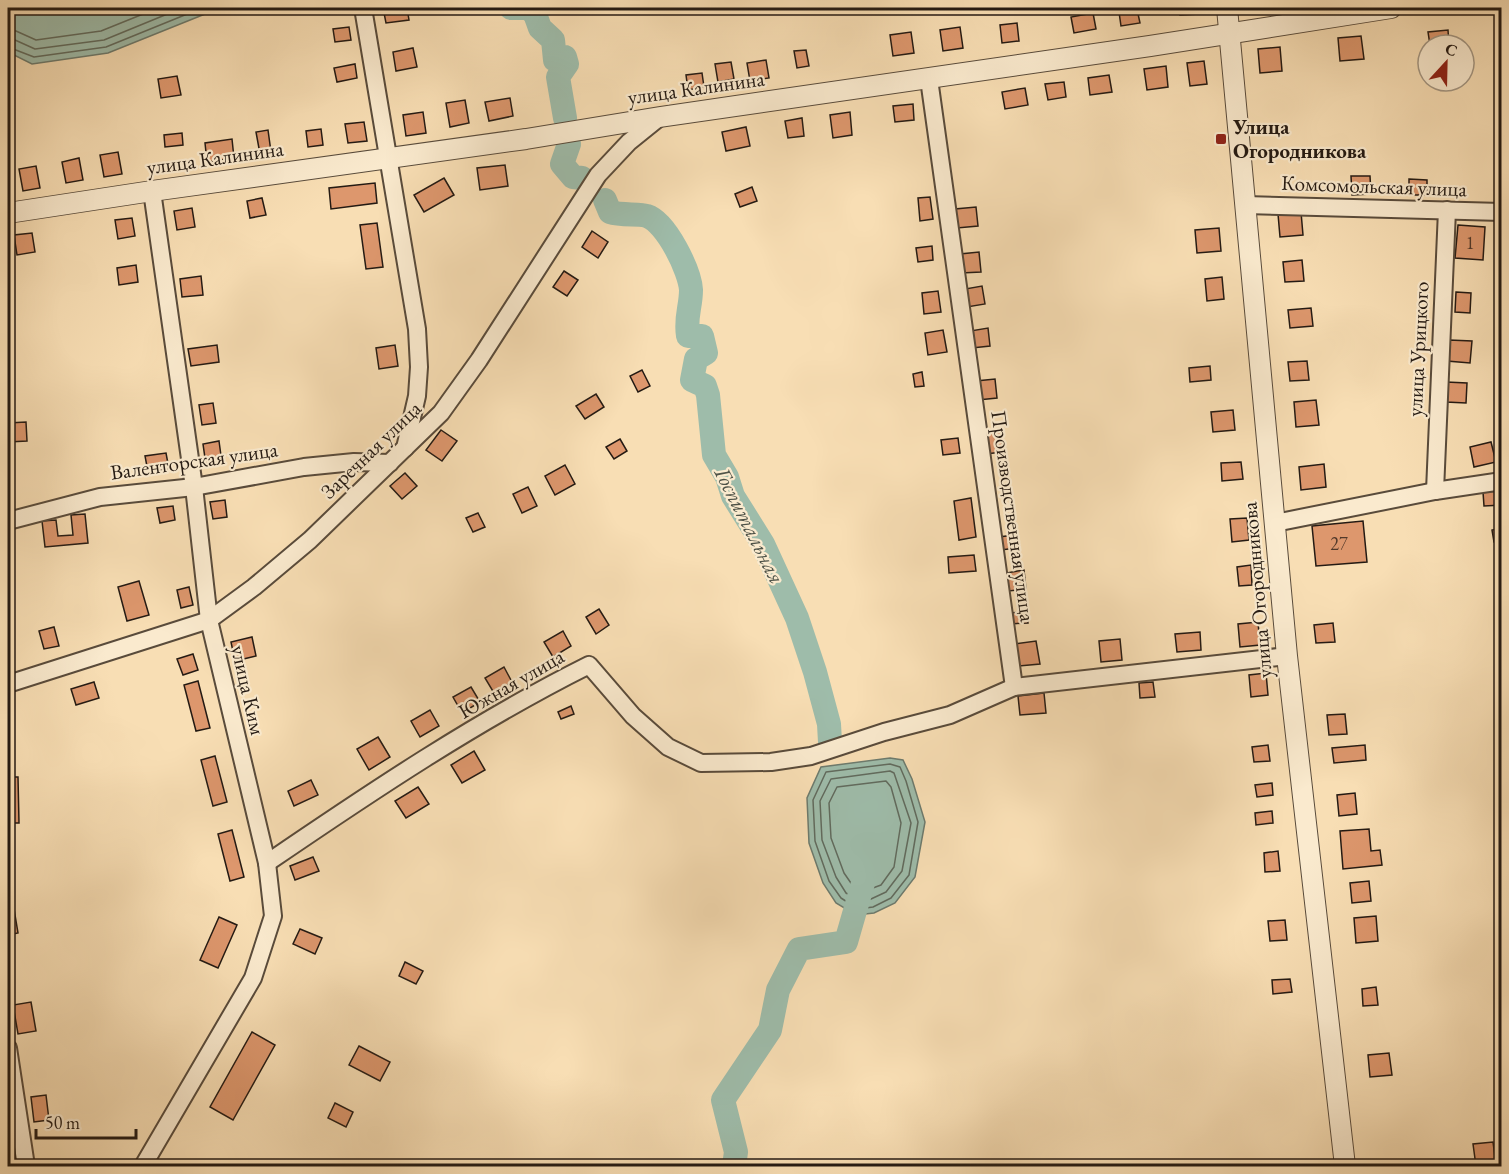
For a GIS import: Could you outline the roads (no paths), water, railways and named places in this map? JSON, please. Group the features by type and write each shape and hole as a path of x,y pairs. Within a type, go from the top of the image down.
{"street":[{"path":"363,8 418,339 417,396 405,448"},
{"name":"улица Огородникова","path":"1227,8 1287,656 1345,1167"},
{"name":"улица Калинина","path":"8,213 152,190 526,139 1391,8"},
{"name":"Производственная улица","path":"929,79 1014,687"},
{"name":"Заречная улица","path":"8,684 209,620 254,587 310,540 441,413 479,360 598,175 629,142 660,117"},
{"name":"улица Ким","path":"143,1167 253,978 273,916 267,863 209,620 194,487 152,190"},
{"name":"Комсомольская улица","path":"1245,205 1502,212"},
{"name":"улица Урицкого","path":"1435,491 1447,210"},
{"name":"Валенторская улица","path":"8,521 100,497 194,487 304,467 354,462 390,463"},
{"path":"1275,523 1435,491 1502,481"},
{"path":"1014,687 1287,656"},
{"name":"Южная улица","path":"267,863 345,810 532,694 589,665 633,716 668,747 701,762 771,762 811,756 884,732 950,715 1014,687"},
{"path":"8,1048 26,1167"}],"water":[{"path":"8,8 220,8 108,53 32,64 8,52"},
{"path":"890,758 903,760 912,779 925,822 915,877 895,903 874,913 856,915 836,903 823,883 809,843 807,798 821,767"}],"waterway":[{"name":"Госпитальная","path":"511,8 528,8 535,14 540,28 553,40 555,60 565,57 567,64 558,77 565,118"},
{"name":"Госпитальная","path":"569,144 562,164 573,177 582,178"},
{"name":"Госпитальная","path":"605,200 610,212 644,215 654,220 662,227 682,260 691,290 687,323 688,336 702,336 706,353 696,359 692,380 705,386 708,395 714,455 727,477 733,496 763,544 797,618 829,724 830,742"},
{"name":"Госпитальная","path":"734,1166 736,1152 723,1100 770,1030 778,990 799,949 846,942 863,883"}],"place":[{"name":"Улица Огородникова","path":"1221,139"}]}
